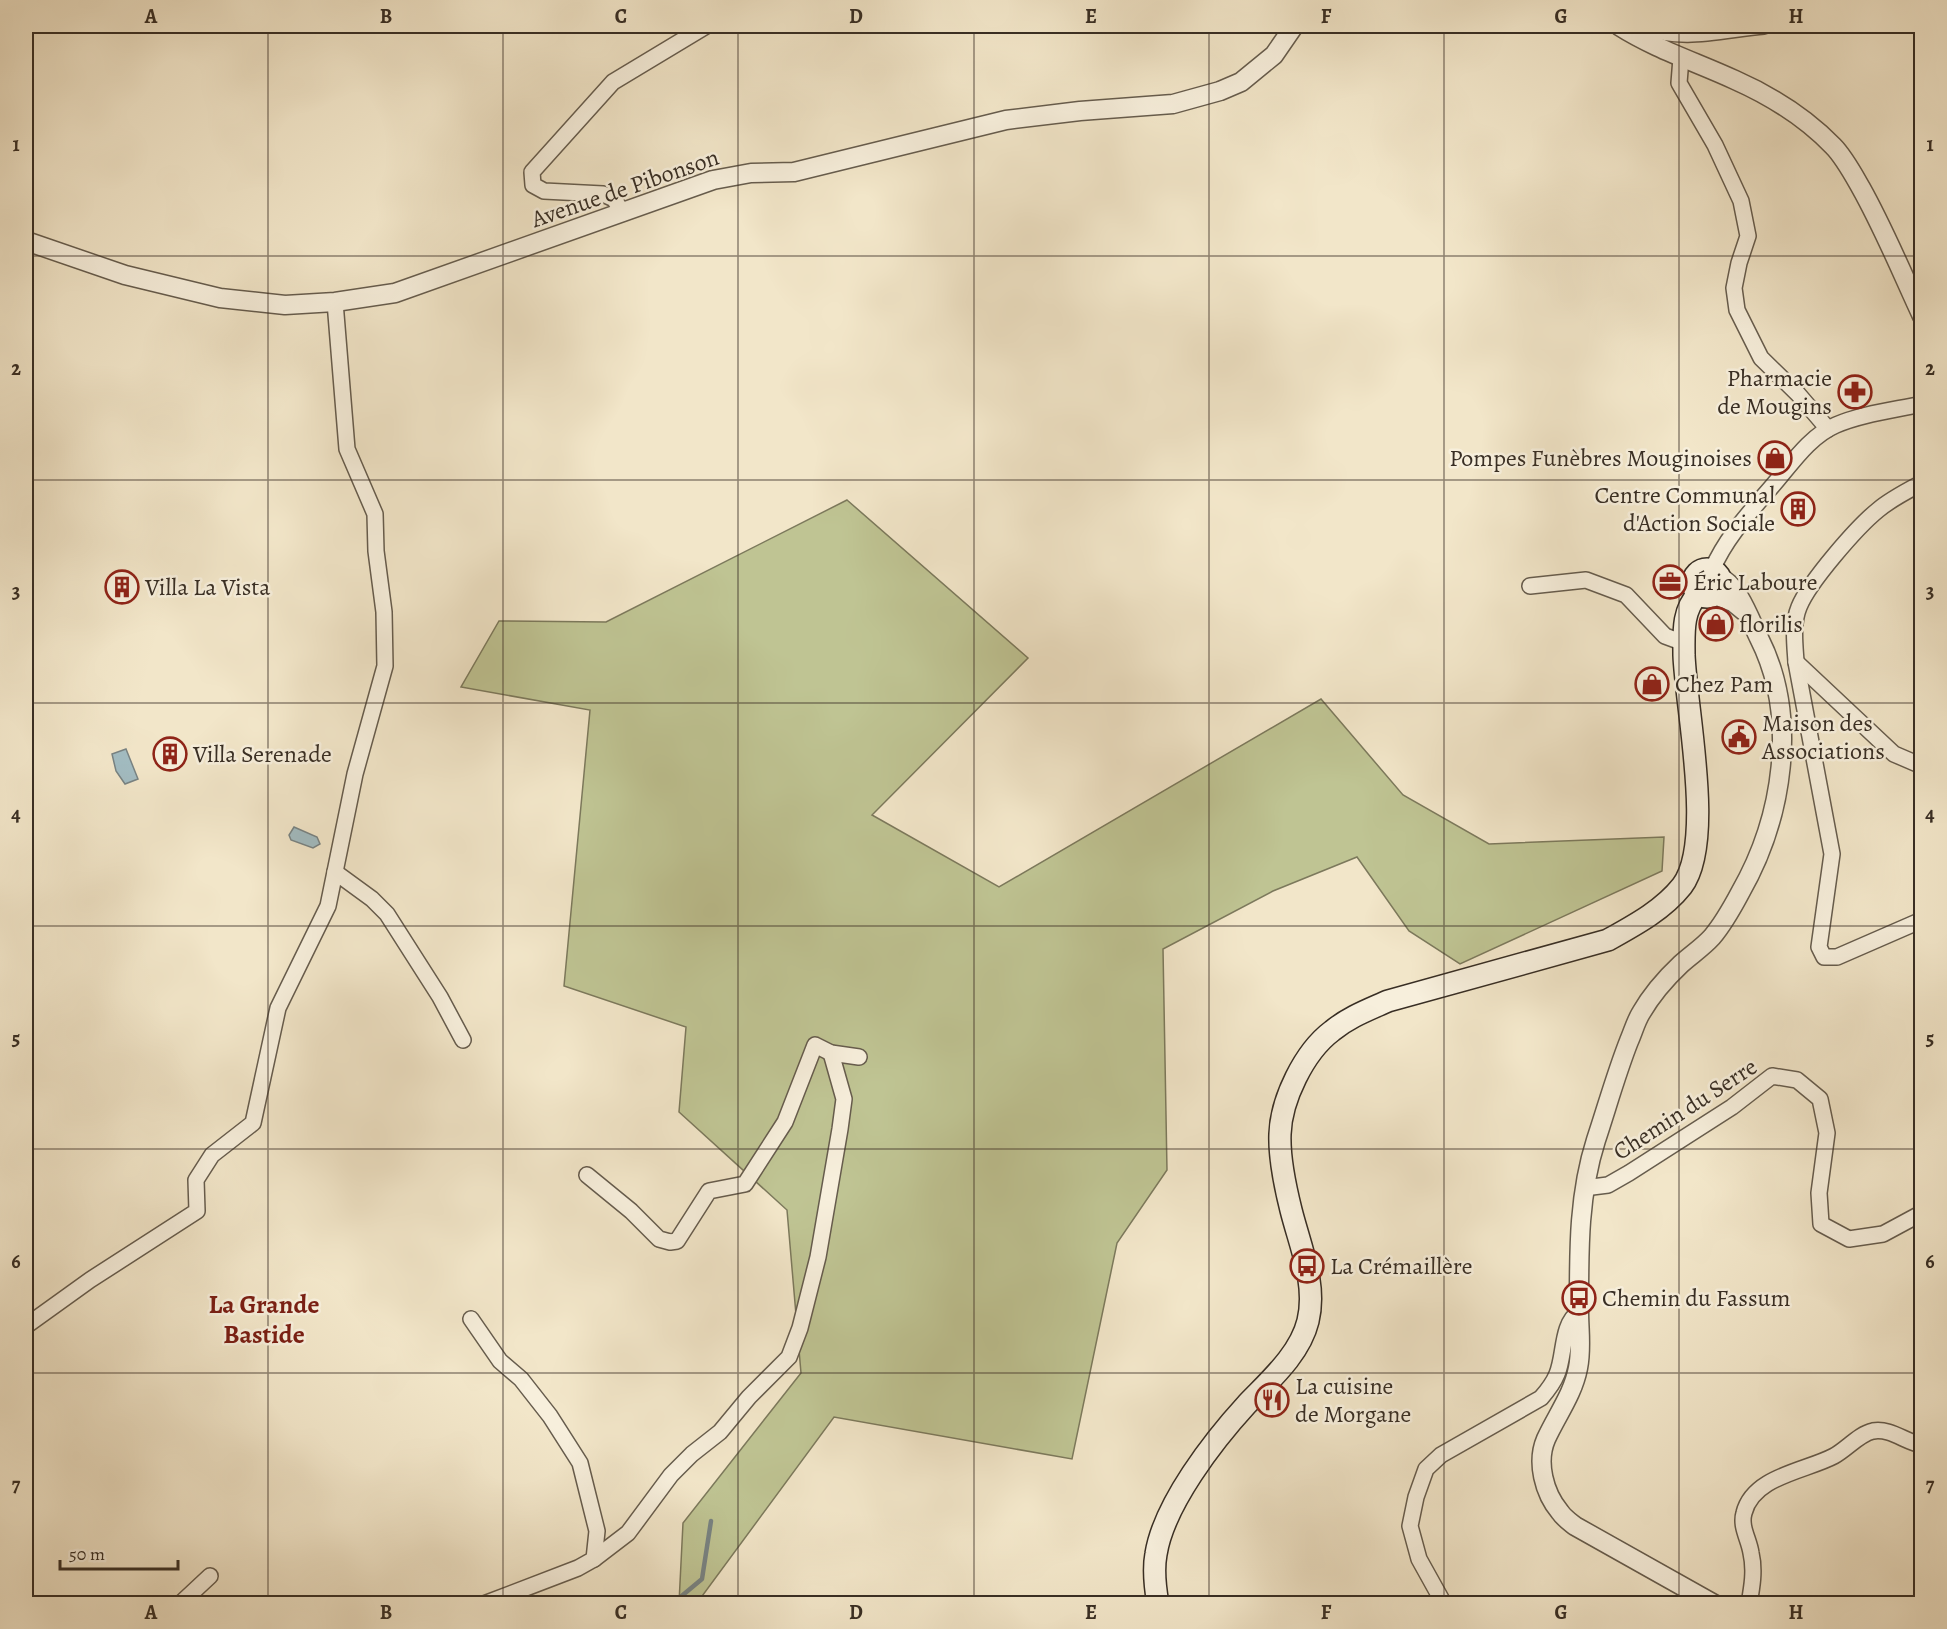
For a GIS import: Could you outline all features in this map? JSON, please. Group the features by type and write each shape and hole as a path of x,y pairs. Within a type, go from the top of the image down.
{"main road":[{"path":"1158,1604 1155,1575 1156,1553 1171,1513 1200,1461 1227,1426 1283,1366 1296,1348 1308,1323 1311,1300 1307,1266 1290,1208 1282,1165 1280,1133 1295,1078 1311,1053 1330,1032 1355,1015 1388,1001 1608,940 1639,923 1683,884 1695,855 1699,816 1685,678 1684,643 1687,610 1711,584"}],"street":[{"path":"623,213 614,199 603,194 544,191 533,184 532,172 613,82 706,26"},
{"name":"Avenue de Pibonson","path":"26,241 125,275 220,298 285,305 335,302 395,293 713,180 751,173 794,172 1006,120 1080,111 1173,104 1220,91 1241,82 1258,70 1274,55 1294,26"},
{"path":"1619,26 1636,37 1773,99 1805,120 1835,147 1871,206 1922,316"},
{"path":"1645,26 1669,33 1687,34 1764,26"},
{"path":"1681,58 1679,83 1715,145 1741,201 1748,236 1734,288 1737,309 1761,358 1798,394 1828,429"},
{"path":"26,1326 90,1280 197,1210 196,1180 212,1155 253,1124 278,1008 328,906 355,774 385,666 384,612 376,550 375,514 347,449 335,302"},
{"path":"1708,1602 1575,1526 1560,1513 1549,1495 1542,1476 1545,1442 1573,1388 1579,1366 1581,1341 1580,1227 1585,1185 1591,1155 1621,1061 1640,1015 1658,987 1711,938 1726,917 1753,870 1771,822 1780,780 1779,712 1775,682 1768,658 1746,613 1711,584 1719,554 1738,527 1816,437 1850,420 1922,404"},
{"path":"1922,483 1878,509 1848,540 1809,588 1798,608 1794,632 1796,662 1832,854 1819,947 1824,957 1837,957 1922,920"},
{"path":"1530,586 1586,580 1626,595 1665,636 1684,643"},
{"path":"1796,662 1894,754 1922,766"},
{"path":"335,872 372,899 387,914 440,998 463,1040"},
{"path":"588,1175 631,1211 659,1239 677,1241 709,1191 745,1184 785,1122 816,1045 831,1053 858,1057"},
{"path":"484,1604 578,1568 594,1559 628,1533 671,1475 692,1454 720,1432 749,1397 789,1357 800,1328 818,1257 840,1129 844,1099 831,1053"},
{"name":"Chemin du Serre","path":"1585,1185 1592,1187 1608,1185 1629,1173 1732,1107 1772,1076 1797,1080 1820,1099 1827,1134 1819,1193 1821,1224 1849,1239 1883,1234 1922,1213"},
{"path":"1444,1604 1419,1559 1410,1526 1416,1497 1426,1469 1441,1455 1541,1398 1552,1386 1558,1372 1569,1321 1579,1312"},
{"path":"471,1318 500,1361 521,1379 550,1416 580,1463 597,1531 594,1559"},
{"path":"1749,1604 1753,1584 1752,1554 1743,1526 1744,1513 1751,1498 1767,1484 1834,1456 1874,1431 1886,1431 1922,1445"},
{"path":"180,1604 210,1576"}],"green space":[{"path":"847,500 1028,658 872,815 999,887 1321,699 1403,795 1489,844 1664,837 1662,871 1460,964 1409,931 1357,857 1273,891 1163,949 1167,1170 1117,1243 1072,1459 834,1417 697,1603 679,1603 683,1523 801,1373 787,1210 679,1112 686,1027 564,986 590,710 461,687 499,621 606,622"}],"water":[{"path":"126,749 138,779 125,784 116,771 112,754"},
{"path":"294,827 317,837 320,844 313,848 291,840 289,835"}],"waterway":[{"path":"672,1604 702,1579 711,1521"}],"place":[{"name":"Pharmacie de Mougins","path":"1855,392"},
{"name":"Pompes Funèbres Mouginoises","path":"1775,458"},
{"name":"Centre Communal d'Action Sociale","path":"1798,509"},
{"name":"Éric Laboure","path":"1670,582"},
{"name":"Villa La Vista","path":"122,587"},
{"name":"florilis","path":"1716,624"},
{"name":"Chez Pam","path":"1652,684"},
{"name":"Maison des Associations","path":"1739,737"},
{"name":"Villa Serenade","path":"170,754"},
{"name":"La Crémaillère","path":"1307,1266"},
{"name":"Chemin du Fassum","path":"1579,1298"},
{"name":"La cuisine de Morgane","path":"1272,1400"}],"district":[{"name":"La Grande Bastide","path":"264,1319"}]}
